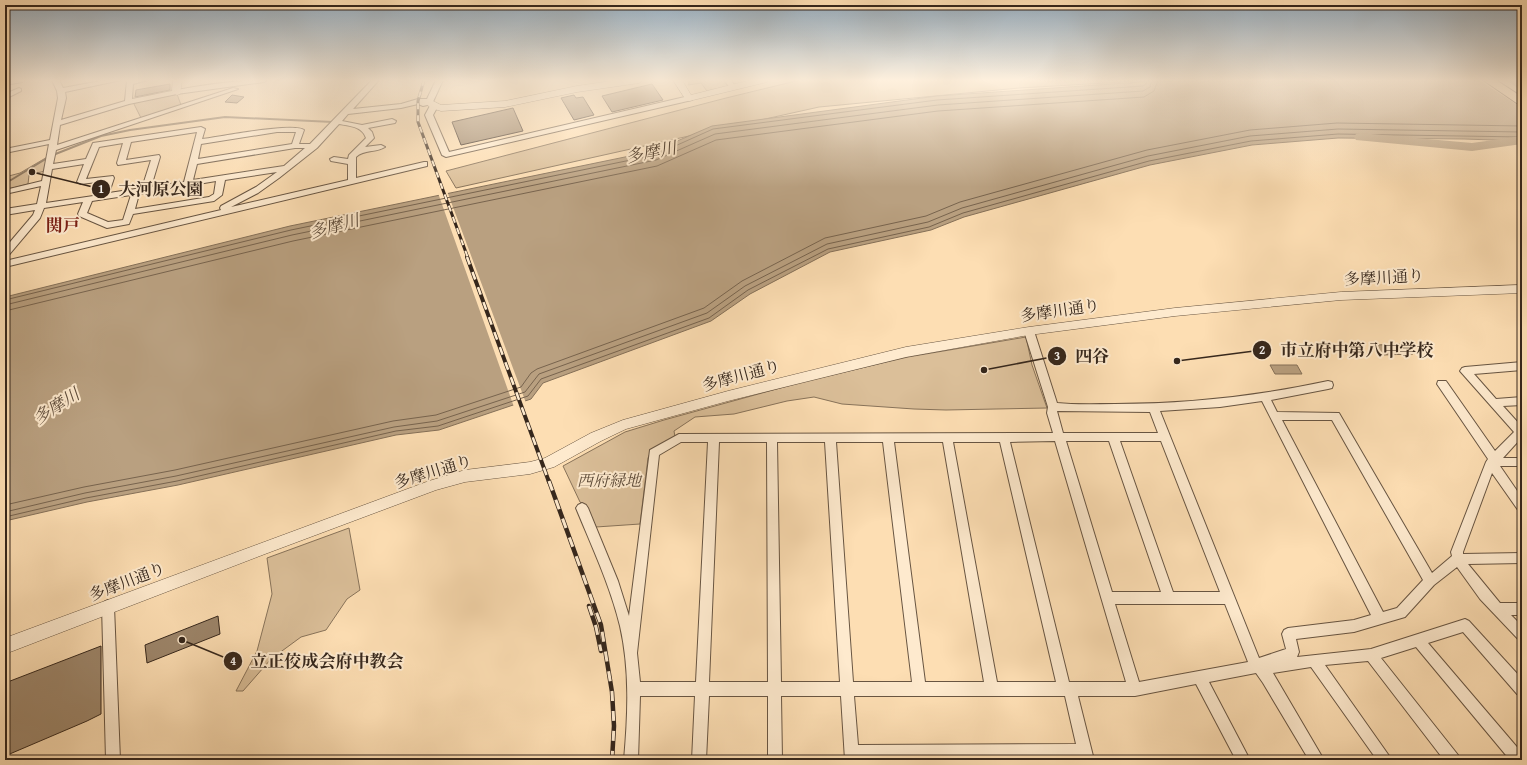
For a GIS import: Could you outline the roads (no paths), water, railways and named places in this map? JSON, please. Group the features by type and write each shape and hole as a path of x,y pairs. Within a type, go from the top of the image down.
{"street":[{"path":"5,254 37,216 41,206 59,116"},
{"path":"57,124 84,116"},
{"path":"51,154 160,116"},
{"path":"210,215 258,189 287,168 314,146 345,116"},
{"path":"429,116 444,154 450,155 615,116"},
{"path":"339,122 362,127 392,121"},
{"path":"352,181 352,157 370,138 368,132 362,127"},
{"path":"104,196 110,178 81,182 96,145 201,129 188,183"},
{"path":"198,142 276,130 300,130 295,146"},
{"path":"128,140 121,163 156,157 149,189"},
{"path":"193,162 295,146 314,146"},
{"path":"358,151 381,148"},
{"path":"5,151 51,154 89,161"},
{"path":"334,159 352,162"},
{"path":"5,264 424,164"},
{"path":"5,212 287,168"},
{"path":"130,212 211,199 218,195 221,178"},
{"path":"5,192 46,182"},
{"path":"88,198 82,214 107,225 126,222 136,191"},
{"name":"多摩川通り","path":"5,646 260,549 449,480 474,475 530,468 549,463 596,437 623,425 784,381 906,352 1029,331 1175,312 1296,299 1381,294 1522,289"},
{"path":"1029,331 1053,407 1052,413 1135,689"},
{"path":"1522,366 1465,371 1521,434 1498,455 1494,462 1457,552 1458,559 1465,572 1522,635"},
{"path":"1442,384 1522,507"},
{"path":"1053,407 1154,409 1214,405 1265,398 1328,385"},
{"path":"1265,398 1379,618"},
{"path":"1494,403 1522,401"},
{"path":"1154,409 1229,598 1259,668 1268,678 1317,760"},
{"path":"1275,416 1335,416 1430,581"},
{"path":"699,760 714,437"},
{"path":"830,437 851,756 1086,756 1067,690 1004,437"},
{"path":"888,437 919,689"},
{"path":"947,437 992,689"},
{"path":"1113,437 1169,596"},
{"path":"631,654 654,453 679,438 1166,437"},
{"path":"772,438 775,760"},
{"path":"1494,462 1522,462"},
{"path":"582,508 626,625 631,654 633,689 633,732 631,760"},
{"path":"1259,668 1263,661 1288,655 1293,652 1288,634 1354,626 1400,612 1408,606 1430,581 1458,559 1522,558"},
{"path":"1108,598 1169,596 1229,598"},
{"path":"108,606 113,760"},
{"path":"1499,609 1522,609"},
{"path":"633,689 1135,689 1314,660 1371,655 1466,625 1522,689"},
{"path":"1418,640 1519,760"},
{"path":"1371,655 1453,760"},
{"path":"1314,660 1385,760"},
{"path":"1198,678 1243,760"}],"water":[{"path":"789,116 1522,116 1522,141 1338,138 1252,145 1150,165 964,217 931,230 830,252 750,294 711,321 543,383 531,399 439,430 396,435 178,485 87,502 5,521 5,297 290,226 654,151 712,126"},
{"path":"1405,344 1413,354 1382,355 1375,345"},
{"path":"1270,365 1297,365 1302,374 1275,374"}],"waterway":[{"path":"53,155 101,136 130,130 225,117 333,122"},
{"name":"多摩川","path":"1360,137 1472,147 1522,140"},
{"path":"5,182 11,180 49,157"}],"railway":[{"path":"418,116 418,122 468,258"},
{"path":"467,257 549,482"},
{"path":"549,481 601,625 612,692 614,726 612,760"},
{"path":"589,606 596,627 601,651"}],"place":[{"name":"大河原公園","path":"32,172"},
{"name":"市立府中第八中学校","path":"1177,361"},
{"name":"四谷","path":"984,370"},
{"name":"立正佼成会府中教会","path":"182,640"}],"district":[{"name":"関戸","path":"63,225"}],"park label":[{"name":"西府緑地","path":"609,480"}]}
